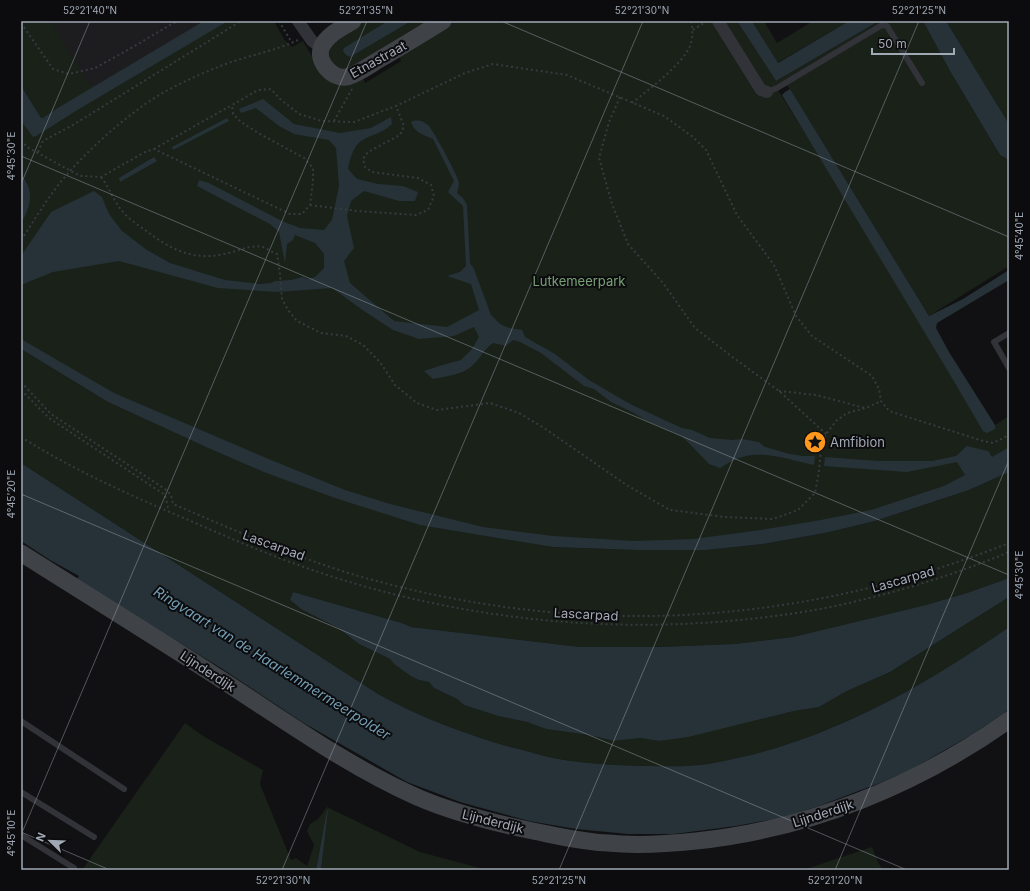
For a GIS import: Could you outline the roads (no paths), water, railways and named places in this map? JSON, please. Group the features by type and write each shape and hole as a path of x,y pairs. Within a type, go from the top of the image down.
{"street":[{"path":"298,21 312,41 322,47 330,36 353,21"},
{"name":"Etnastraat","path":"322,47 321,57 328,70 340,76 347,77 364,69 443,21"},
{"path":"718,21 760,90 767,92"},
{"name":"Lijnderdijk","path":"21,553 224,681 322,745 388,783 417,797 455,811 507,826 561,837 635,845 717,839 785,826 832,812 900,784 952,757 1009,720"}],"lane":[{"path":"767,92 777,88 882,25 887,26 922,83"},
{"path":"1009,333 994,342 1009,368"},
{"path":"21,721 124,789"},
{"path":"21,792 94,837"},
{"path":"21,835 74,868"}],"water":[{"path":"204,21 228,21 36,136 33,137 21,121 21,86 41,118 43,118"},
{"path":"388,21 411,21 350,57 343,51 344,48"},
{"path":"737,21 752,21 778,63 849,21 879,21 776,81"},
{"path":"923,21 946,21 1009,124 1009,160 1000,155 950,71"},
{"path":"790,89 929,316 963,299 1009,270 1009,280 937,323 936,328 949,352 995,425 995,429 987,433 983,431 782,95"},
{"path":"263,99 294,124 340,133 371,128 391,117 392,124 380,132 361,141 356,146 348,169 357,179 378,184 403,186 418,192 415,201 399,201 364,191 351,201 347,216 354,248 344,261 350,283 394,321 447,327 479,310 471,284 447,276 460,272 466,266 463,206 448,192 454,181 433,139 419,133 412,125 411,122 418,121 428,125 431,129 458,179 459,184 457,193 463,198 467,205 470,263 474,269 491,315 502,325 522,330 525,337 555,354 589,380 630,404 682,428 692,430 710,438 733,440 742,439 759,442 765,447 790,454 815,456 814,465 780,457 762,455 743,457 720,468 709,464 682,436 645,420 611,402 594,389 584,386 541,353 513,340 506,346 493,343 472,366 464,371 454,375 433,379 424,371 461,360 472,349 479,337 474,327 454,336 419,339 393,330 332,288 278,292 218,288 119,261 53,272 21,285 21,256 51,212 94,191 102,197 109,214 122,231 147,250 170,263 225,280 260,284 303,277 308,279 315,277 324,268 324,254 315,243 295,235 293,240 287,244 285,263 279,232 270,224 197,186 199,180 209,183 282,221 300,228 324,230 332,220 339,186 336,148 329,140 294,134 279,126 256,108 241,113 239,109"},
{"path":"227,118 229,121 173,150 172,147"},
{"path":"154,157 157,161 120,182 119,178"},
{"path":"21,175 28,187 30,199 27,211 21,223"},
{"path":"21,339 114,393 271,460 345,490 390,504 483,527 553,536 634,541 693,539 761,530 871,510 944,486 965,475 957,462 907,472 824,466 825,457 878,461 932,461 956,456 967,446 988,451 992,457 1009,447 1009,472 969,490 875,521 825,533 763,544 706,550 637,550 553,547 420,525 338,499 266,473 108,402 21,349"},
{"name":"Ringvaart van de Haarlemmermeerpolder","path":"21,463 378,694 410,710 459,731 548,757 577,762 602,764 687,766 720,762 778,747 848,721 882,705 947,668 1009,627 1009,710 971,735 910,770 819,806 784,817 736,826 674,834 628,834 576,829 529,821 460,802 407,782 302,722 221,668 76,580 79,576 50,560 21,541"},
{"path":"1009,578 1009,597 890,672 847,691 819,707 794,711 688,737 659,741 640,738 614,741 589,735 546,729 527,722 498,716 464,705 457,699 434,688 429,682 419,680 411,676 394,664 390,659 359,644 338,628 301,609 290,600 293,592 402,623 411,627 580,647 659,647 735,644 793,637 926,605 967,593"},
{"path":"327,810 321,870 316,870"}],"place":[{"name":"Amfibion","path":"815,442"}],"park label":[{"name":"Lutkemeerpark","path":"579,281"}]}
